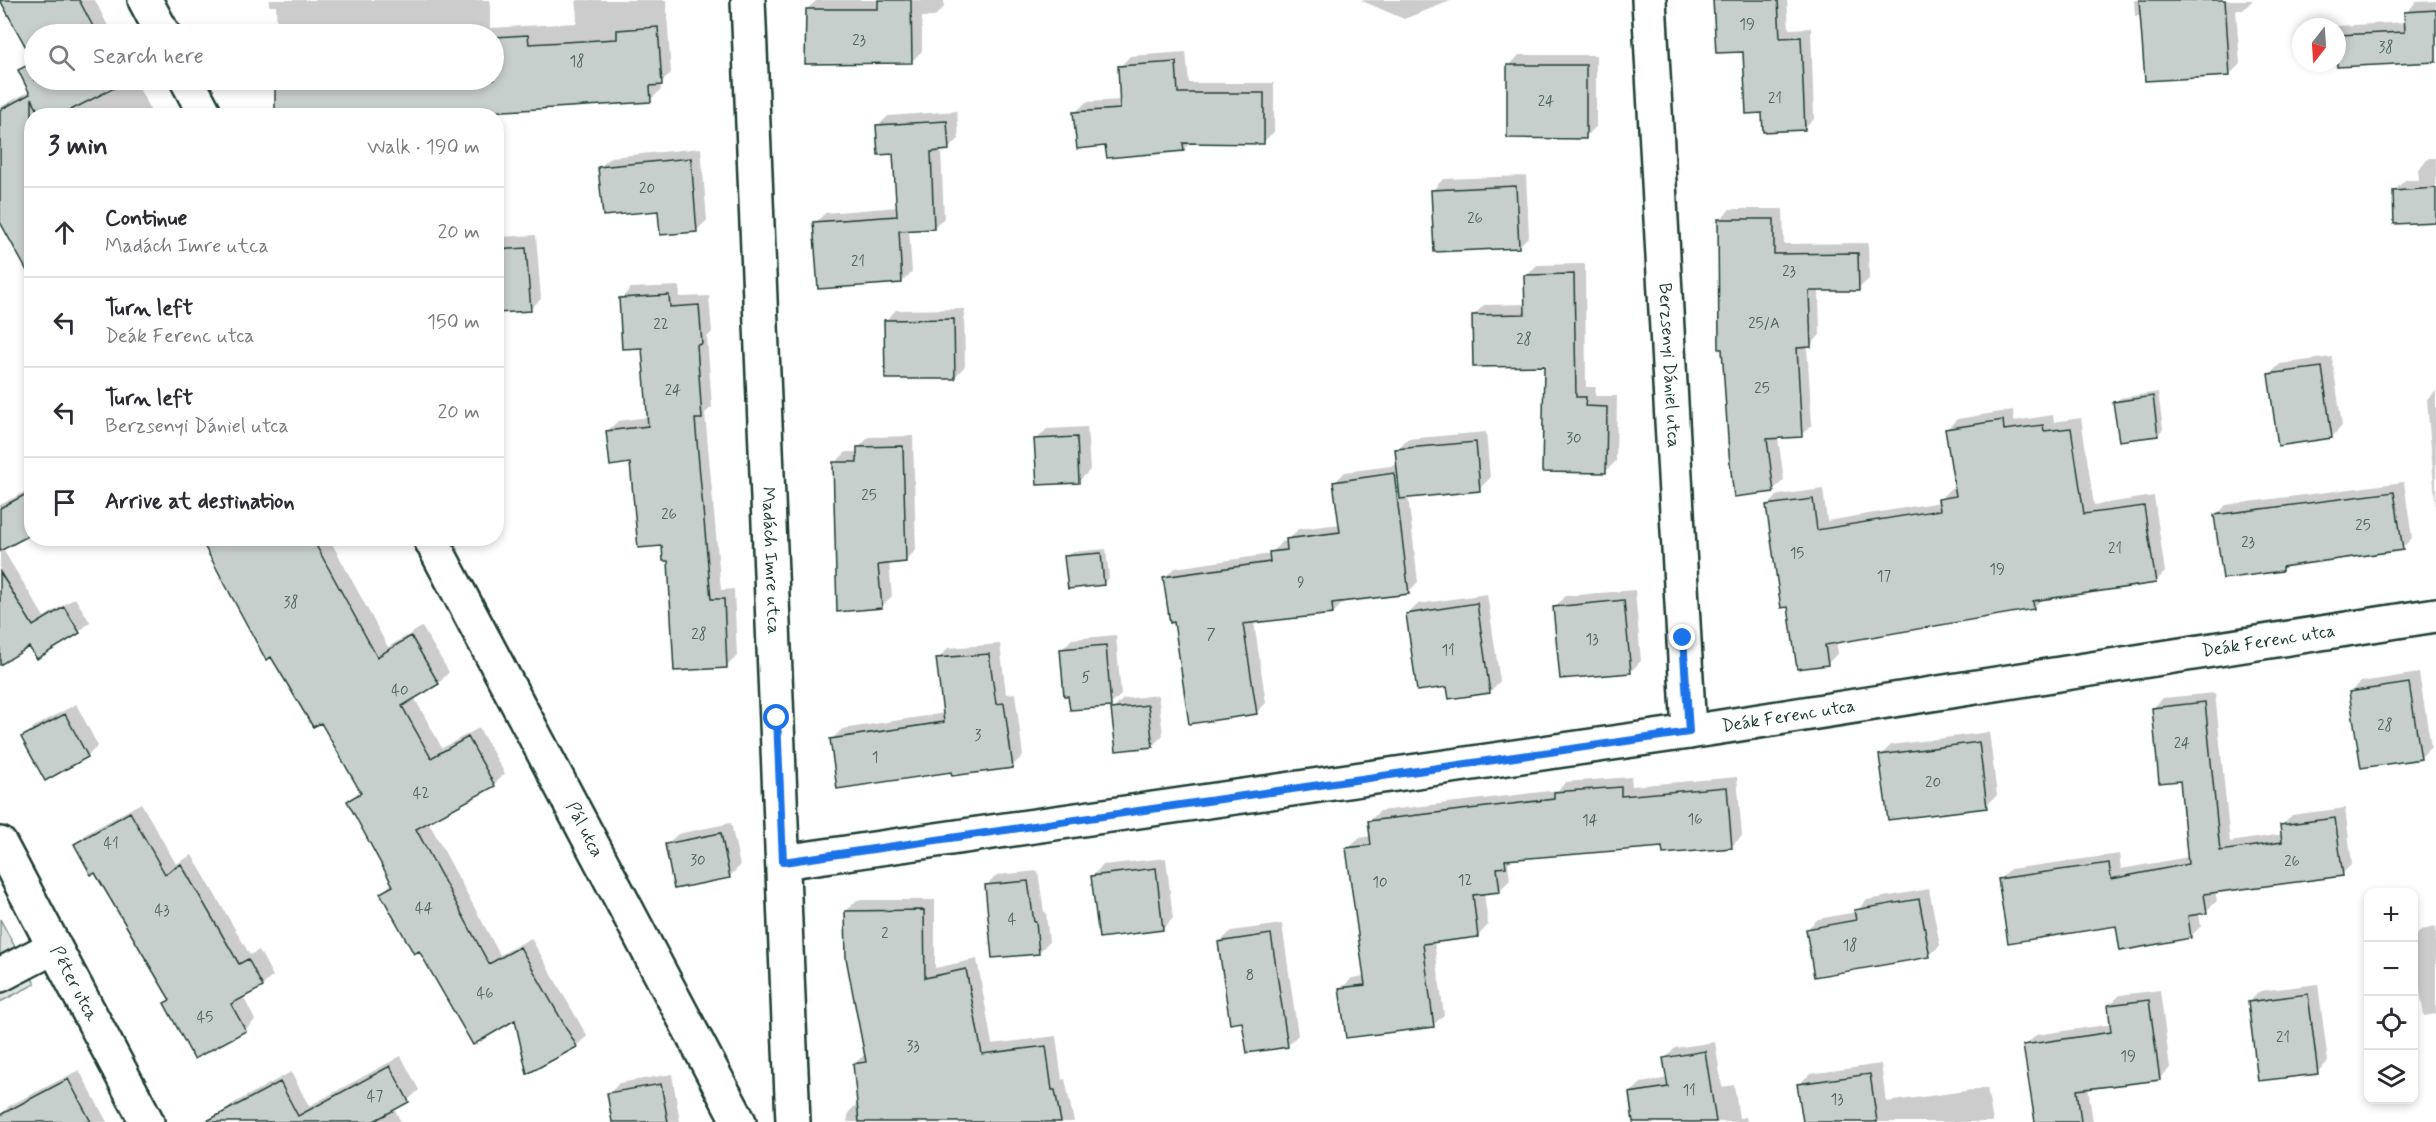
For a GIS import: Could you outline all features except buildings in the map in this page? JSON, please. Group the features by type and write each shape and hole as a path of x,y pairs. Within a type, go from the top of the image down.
{"street":[{"path":"145,0 158,24"},
{"name":"Madách Imre utca","path":"748,0 793,1122"},
{"name":"Berzsenyi Dániel utca","path":"1649,0 1689,732"},
{"path":"192,90 202,108"},
{"name":"Pál utca","path":"434,546 739,1122"},
{"name":"Deák Ferenc utca","path":"783,862 1689,732 2436,615"},
{"name":"Péter utca","path":"0,844 147,1122"},
{"path":"0,975 54,947"}],"shaded area":[{"path":"0,919 35,984 0,1002"}],"route":[{"path":"777,718 783,862 1689,732 1683,638"}]}
